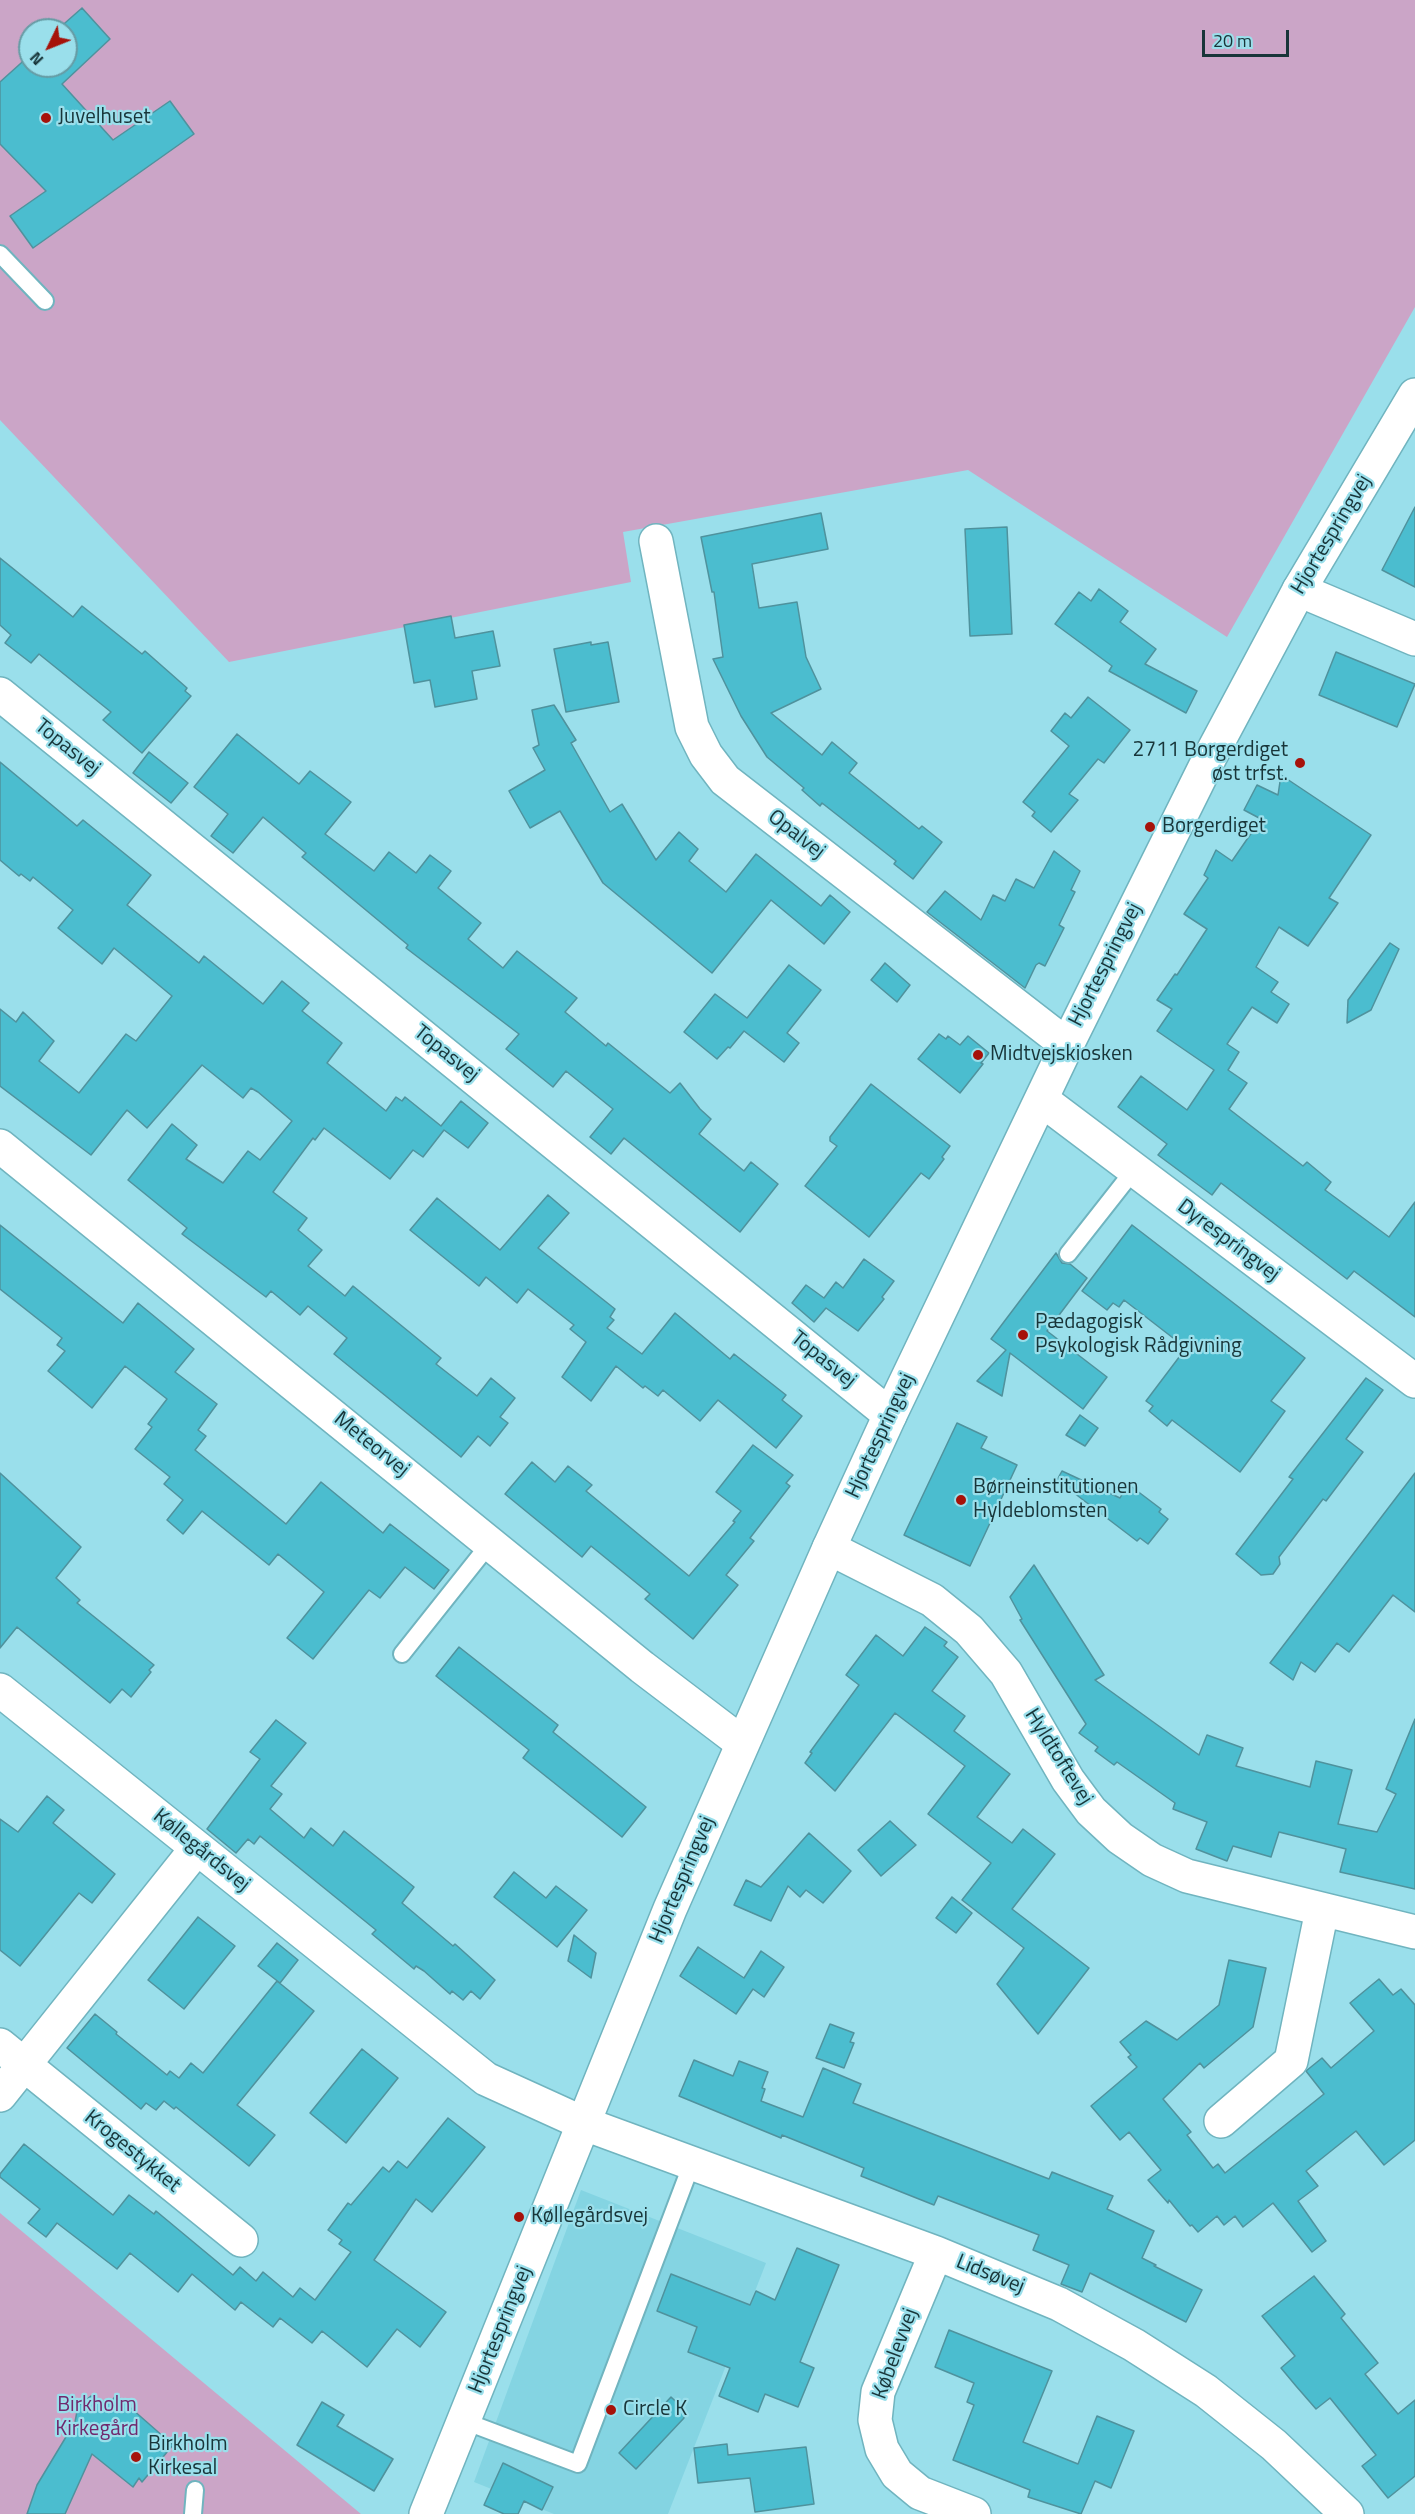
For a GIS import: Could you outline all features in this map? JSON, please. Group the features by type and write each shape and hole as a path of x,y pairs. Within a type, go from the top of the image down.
{"street":[{"name":"Hjortespringvej","path":"426,2514 670,1909 890,1415 1067,1045 1211,755 1299,590 1415,395"},
{"name":"Opalvej","path":"656,541 692,727 706,755 725,780 1067,1045"},
{"path":"1299,590 1415,639"},
{"name":"Topasvej","path":"0,694 890,1415"},
{"name":"Dyrespringvej","path":"1042,1100 1415,1381"},
{"name":"Meteorvej","path":"0,1146 491,1542 642,1667 742,1743"},
{"name":"Hyldtoftevej","path":"829,1548 932,1600 969,1630 1006,1673 1068,1780 1091,1811 1120,1838 1152,1860 1187,1876 1415,1932"},
{"name":"Køllegårdsvej","path":"0,1690 486,2079 585,2124"},
{"path":"0,2095 12,2055 196,1848"},
{"path":"1221,2121 1291,2061 1322,1910"},
{"name":"Krogestykket","path":"12,2055 241,2240"},
{"name":"Lidsøvej","path":"585,2124 936,2253 1059,2304 1134,2344 1206,2391 1274,2445 1347,2514"},
{"name":"Købelevvej","path":"936,2253 878,2392 875,2420 882,2449 897,2474 920,2493 974,2514"}],"lane":[{"path":"0,254 45,301"},
{"path":"1068,1254 1134,1170"},
{"path":"402,1654 491,1542"},
{"path":"464,2421 578,2464 692,2163"},
{"path":"193,2514 195,2490"}],"shaded area":[{"path":"581,2190 766,2263 668,2514 554,2514 474,2482"}],"green space":[{"path":"0,0 1415,0 1415,307 1227,637 968,470 623,532 631,582 229,662 0,420"},
{"name":"Birkholm Kirkegård","path":"0,2213 361,2514 0,2514"}],"building":[{"name":"Juvelhuset","path":"82,8 110,39 78,69 78,18 71,18"},
{"name":"Juvelhuset","path":"18,66 18,78 68,78 62,84 113,140 170,101 194,134 33,248 10,216 46,191 0,144 0,82"},
{"path":"1415,507 1415,587 1382,570"},
{"path":"821,513 828,549 752,564 759,608 797,602 806,657 821,689 771,713 822,755 832,742 857,763 849,773 919,829 922,826 942,842 913,879 894,864 896,861 822,803 820,806 802,790 804,788 767,757 741,716 713,659 723,657 714,592 712,592 701,537"},
{"path":"1007,527 1012,634 970,636 965,529"},
{"path":"0,558 73,617 82,606 142,654 145,651 187,688 185,691 191,696 142,753 103,720 111,712 39,654 31,663 5,643 11,635 0,625"},
{"path":"1099,589 1128,611 1120,622 1156,649 1145,664 1197,691 1186,713 1109,671 1112,666 1055,624 1079,592 1091,601"},
{"path":"451,616 455,638 493,631 500,666 472,671 477,699 435,707 430,680 414,683 404,625"},
{"path":"591,642 591,645 608,642 619,702 566,712 554,649"},
{"path":"1336,652 1415,684 1397,727 1319,695"},
{"path":"1088,697 1130,730 1104,763 1098,759 1069,794 1078,800 1051,832 1032,816 1035,812 1023,802 1069,746 1051,731 1065,713 1071,718"},
{"path":"554,705 576,740 571,743 610,812 622,804 656,860 679,832 698,849 689,861 726,892 756,854 821,906 830,895 850,912 824,944 771,900 712,973 603,883 560,811 530,828 509,791 545,770 533,748 539,745 532,710"},
{"path":"237,734 299,784 310,771 351,802 325,834 374,871 389,852 416,873 430,855 451,871 438,888 481,923 468,939 503,968 517,951 577,998 565,1012 606,1046 608,1043 670,1093 680,1083 700,1109 711,1119 699,1134 744,1171 751,1162 778,1184 740,1232 624,1138 611,1154 590,1137 613,1109 566,1071 553,1087 506,1049 519,1034 406,948 408,945 302,857 306,853 263,817 233,853 211,836 228,814 194,787"},
{"path":"149,752 188,783 171,803 133,773"},
{"path":"0,762 77,826 83,820 151,875 127,905 199,963 204,956 263,1004 282,981 309,1003 302,1011 342,1043 327,1063 386,1111 396,1097 402,1101 405,1097 441,1126 461,1101 488,1123 468,1148 444,1130 423,1157 413,1150 390,1179 324,1128 315,1140 313,1138 273,1192 307,1218 298,1230 322,1250 308,1266 345,1296 353,1286 441,1358 436,1364 477,1396 491,1378 515,1398 500,1417 508,1423 490,1446 478,1436 461,1457 334,1354 347,1338 308,1306 300,1315 271,1291 266,1297 182,1234 187,1228 128,1180 172,1124 197,1145 186,1159 223,1183 248,1151 260,1160 292,1121 258,1092 251,1088 243,1098 202,1065 147,1128 127,1110 91,1155 0,1086 0,1009 16,1022 23,1012 54,1041 39,1061 79,1093 126,1034 136,1041 172,996 114,948 102,964 58,928 73,910 33,877 30,881 21,874 19,876 0,860"},
{"path":"1281,775 1371,835 1329,898 1338,903 1308,946 1279,927 1256,967 1278,982 1271,992 1289,1004 1277,1023 1252,1007 1227,1044 1239,1052 1228,1070 1247,1083 1229,1109 1303,1166 1307,1162 1331,1182 1325,1190 1389,1237 1415,1202 1415,1317 1354,1271 1347,1279 1221,1183 1212,1195 1158,1155 1167,1144 1118,1107 1141,1076 1187,1110 1214,1070 1157,1031 1172,1009 1157,1000 1175,974 1177,975 1207,929 1184,914 1208,878 1204,875 1216,850 1232,861 1261,819 1244,810 1257,785 1278,795"},
{"path":"1054,851 1080,871 1071,890 1075,892 1059,925 1064,928 1045,966 1039,963 1036,965 1025,988 927,912 945,891 981,920 993,895 1005,901 1016,879 1034,888"},
{"path":"1390,943 1399,949 1371,1010 1347,1023 1348,1000"},
{"path":"885,963 910,985 897,1002 871,980"},
{"path":"789,965 821,990 787,1033 799,1043 784,1062 744,1031 717,1059 684,1032 715,994 747,1018"},
{"path":"939,1034 946,1039 948,1036 960,1045 968,1036 989,1053 960,1093 918,1059"},
{"path":"871,1084 950,1146 942,1157 944,1159 929,1179 921,1173 869,1237 805,1186 837,1146 830,1141 830,1137"},
{"path":"548,1195 569,1213 538,1248 615,1309 610,1317 614,1320 607,1328 642,1354 675,1313 730,1359 734,1354 786,1395 782,1400 802,1416 776,1448 718,1400 700,1421 663,1390 658,1396 645,1386 643,1388 616,1366 591,1401 562,1377 586,1342 570,1329 574,1325 528,1289 517,1303 486,1277 479,1286 410,1230 437,1198 500,1250"},
{"path":"0,1225 123,1323 138,1303 194,1349 175,1372 217,1404 198,1430 206,1436 195,1450 286,1524 321,1482 383,1533 390,1524 449,1570 434,1589 405,1567 380,1598 369,1590 313,1659 287,1638 324,1592 278,1554 269,1565 202,1511 183,1534 167,1520 183,1500 164,1484 170,1477 135,1449 152,1427 148,1424 167,1399 125,1366 92,1408 48,1371 65,1351 57,1345 62,1338 0,1289"},
{"path":"1132,1225 1305,1358 1271,1401 1285,1411 1240,1472 1172,1420 1167,1426 1149,1411 1153,1406 1146,1401 1186,1348 1124,1300 1119,1307 1113,1303 1107,1310 1082,1291"},
{"name":"Pædagogisk Psykologisk Rådgivning","path":"1056,1253 1062,1263 1070,1264 1087,1278 1047,1331 1107,1377 1083,1409 1010,1353 1002,1396 977,1381 1006,1350 991,1339"},
{"path":"864,1259 894,1281 882,1297 884,1299 858,1331 826,1308 814,1322 792,1303 806,1285 824,1298 836,1282 843,1288"},
{"path":"1366,1378 1383,1390 1346,1439 1363,1452 1326,1501 1323,1499 1279,1557 1280,1564 1273,1574 1261,1575 1236,1554 1293,1479 1289,1477"},
{"path":"1080,1415 1098,1428 1085,1446 1066,1435"},
{"name":"Børneinstitutionen Hyldeblomsten","path":"957,1423 987,1437 981,1448 1017,1465 970,1566 904,1535"},
{"path":"753,1445 793,1475 786,1483 790,1486 750,1538 754,1541 726,1575 738,1585 693,1639 645,1599 650,1594 591,1546 582,1557 505,1494 532,1462 555,1482 568,1466 592,1485 586,1491 689,1576 735,1522 733,1521 741,1511 716,1492"},
{"path":"1062,1471 1120,1498 1128,1484 1161,1509 1159,1512 1168,1519 1148,1544 1140,1538 1137,1541 1057,1480"},
{"path":"0,1473 81,1547 56,1578 80,1600 77,1603 154,1665 131,1697 122,1689 110,1703 17,1627 0,1648"},
{"path":"1415,1473 1415,1612 1393,1595 1349,1652 1337,1643 1315,1672 1301,1662 1293,1680 1270,1663"},
{"path":"1034,1565 1104,1675 1095,1680 1199,1755 1207,1735 1243,1748 1236,1766 1310,1787 1316,1761 1352,1770 1338,1824 1377,1832 1396,1794 1386,1789 1415,1719 1415,1889 1340,1872 1346,1849 1279,1832 1271,1857 1233,1846 1227,1861 1196,1849 1207,1822 1173,1809 1175,1803 1117,1762 1114,1765 1095,1751 1098,1747 1079,1733 1086,1724 1020,1620 1022,1619 1010,1597"},
{"path":"925,1627 947,1642 944,1646 958,1657 932,1691 965,1716 954,1731 1010,1774 977,1817 1012,1843 1023,1829 1055,1854 1012,1909 1089,1968 1038,2034 997,1984 1024,1948 962,1900 991,1863 928,1814 965,1766 895,1713 835,1791 805,1763 812,1753 810,1752 859,1685 846,1675 876,1635 903,1656"},
{"path":"459,1647 558,1725 553,1732 646,1807 622,1837 523,1758 529,1750 436,1676"},
{"path":"276,1720 306,1743 271,1786 282,1794 270,1809 304,1838 311,1828 333,1846 344,1831 414,1887 402,1903 453,1946 455,1944 495,1980 480,1999 471,1991 463,2000 452,1991 450,1994 424,1971 416,1966 414,1969 372,1934 376,1930 260,1836 254,1844 248,1839 236,1853 207,1829 260,1759 250,1752"},
{"path":"47,1796 64,1810 53,1823 115,1874 92,1903 79,1893 20,1966 0,1950 0,1819 18,1832"},
{"path":"890,1821 916,1845 881,1876 858,1850"},
{"path":"809,1833 851,1871 823,1903 806,1890 800,1897 788,1886 771,1921 734,1905 746,1880 761,1887"},
{"path":"514,1872 546,1898 556,1886 587,1910 557,1947 494,1897"},
{"path":"952,1897 972,1913 956,1933 936,1918"},
{"path":"198,1917 235,1946 184,2009 148,1980"},
{"path":"574,1935 596,1953 591,1978 568,1961"},
{"path":"277,1943 298,1960 280,1983 258,1966"},
{"path":"698,1947 744,1978 761,1951 784,1967 764,1997 753,1989 736,2014 680,1976"},
{"path":"1229,1960 1266,1968 1253,2027 1204,2068 1200,2063 1163,2099 1191,2132 1187,2135 1213,2168 1218,2164 1225,2173 1324,2094 1306,2071 1322,2058 1331,2068 1374,2031 1350,2003 1379,1979 1393,1995 1401,1989 1415,2005 1415,2140 1384,2165 1356,2131 1306,2171 1318,2186 1298,2201 1326,2241 1312,2252 1273,2203 1243,2227 1235,2216 1224,2225 1217,2216 1198,2232 1148,2180 1161,2170 1129,2132 1120,2140 1091,2106 1137,2067 1128,2057 1131,2055 1120,2042 1146,2021 1177,2040 1219,2005"},
{"path":"277,1981 314,2011 237,2105 275,2135 249,2166 176,2107 174,2109 164,2101 156,2110 146,2103 141,2109 67,2048 95,2014 167,2075 170,2071 179,2078 191,2063 203,2073"},
{"path":"830,2024 854,2033 850,2042 854,2043 844,2068 816,2058"},
{"path":"362,2049 398,2078 346,2143 310,2113"},
{"path":"694,2060 733,2076 739,2061 768,2072 762,2088 765,2089 761,2101 803,2117 823,2068 861,2084 853,2103 1049,2179 1052,2172 1113,2196 1107,2209 1154,2231 1142,2258 1202,2290 1186,2322 1090,2273 1082,2292 1061,2284 1069,2265 1033,2250 1039,2235 938,2196 934,2205 861,2176 864,2168 782,2135 781,2138 679,2096"},
{"path":"448,2118 485,2147 432,2212 416,2199 374,2260 446,2312 420,2347 397,2329 367,2367 322,2331 312,2343 280,2318 273,2327 241,2302 235,2310 192,2274 178,2292 130,2253 117,2269 57,2223 46,2237 28,2223 40,2209 0,2177 24,2144 113,2215 129,2195 154,2214 156,2211 233,2275 240,2267 256,2281 263,2272 293,2297 300,2288 315,2300 351,2252 339,2244 342,2240 328,2230 348,2203 351,2205 383,2167 389,2172 398,2161 407,2168"},
{"path":"797,2248 839,2265 800,2362 814,2368 798,2407 765,2394 758,2412 719,2396 730,2368 688,2352 697,2327 657,2311 671,2274 750,2305 756,2291 775,2300"},
{"path":"1314,2276 1345,2314 1341,2318 1378,2363 1365,2374 1398,2414 1415,2400 1415,2476 1388,2498 1362,2466 1376,2455 1330,2398 1316,2409 1281,2368 1295,2356 1262,2316"},
{"path":"949,2330 1052,2371 1023,2442 1078,2464 1097,2416 1134,2431 1111,2488 1095,2481 1081,2514 1028,2497 1030,2490 953,2460 974,2405 967,2402 974,2383 935,2367"},
{"name":"Birkholm Kirkesal","path":"116,2395 173,2445 142,2482 139,2478 133,2487 92,2454 65,2514 27,2514 37,2485 75,2422 78,2406 91,2396 110,2404"},
{"path":"671,2397 684,2409 684,2418 636,2469 619,2453"},
{"path":"322,2402 344,2415 337,2426 393,2459 374,2491 297,2445"},
{"path":"727,2444 728,2455 806,2447 814,2504 755,2512 750,2478 698,2483 694,2448"},
{"path":"503,2463 553,2487 542,2510 524,2501 518,2514 504,2514 484,2505"}],"place":[{"name":"Juvelhuset","path":"46,118"},
{"name":"2711 Borgerdiget øst trfst.","path":"1300,763"},
{"name":"Borgerdiget","path":"1150,827"},
{"name":"Midtvejskiosken","path":"978,1055"},
{"name":"Pædagogisk Psykologisk Rådgivning","path":"1023,1335"},
{"name":"Børneinstitutionen Hyldeblomsten","path":"961,1500"},
{"name":"Køllegårdsvej","path":"519,2217"},
{"name":"Circle K","path":"611,2410"},
{"name":"Birkholm Kirkesal","path":"136,2457"}]}
